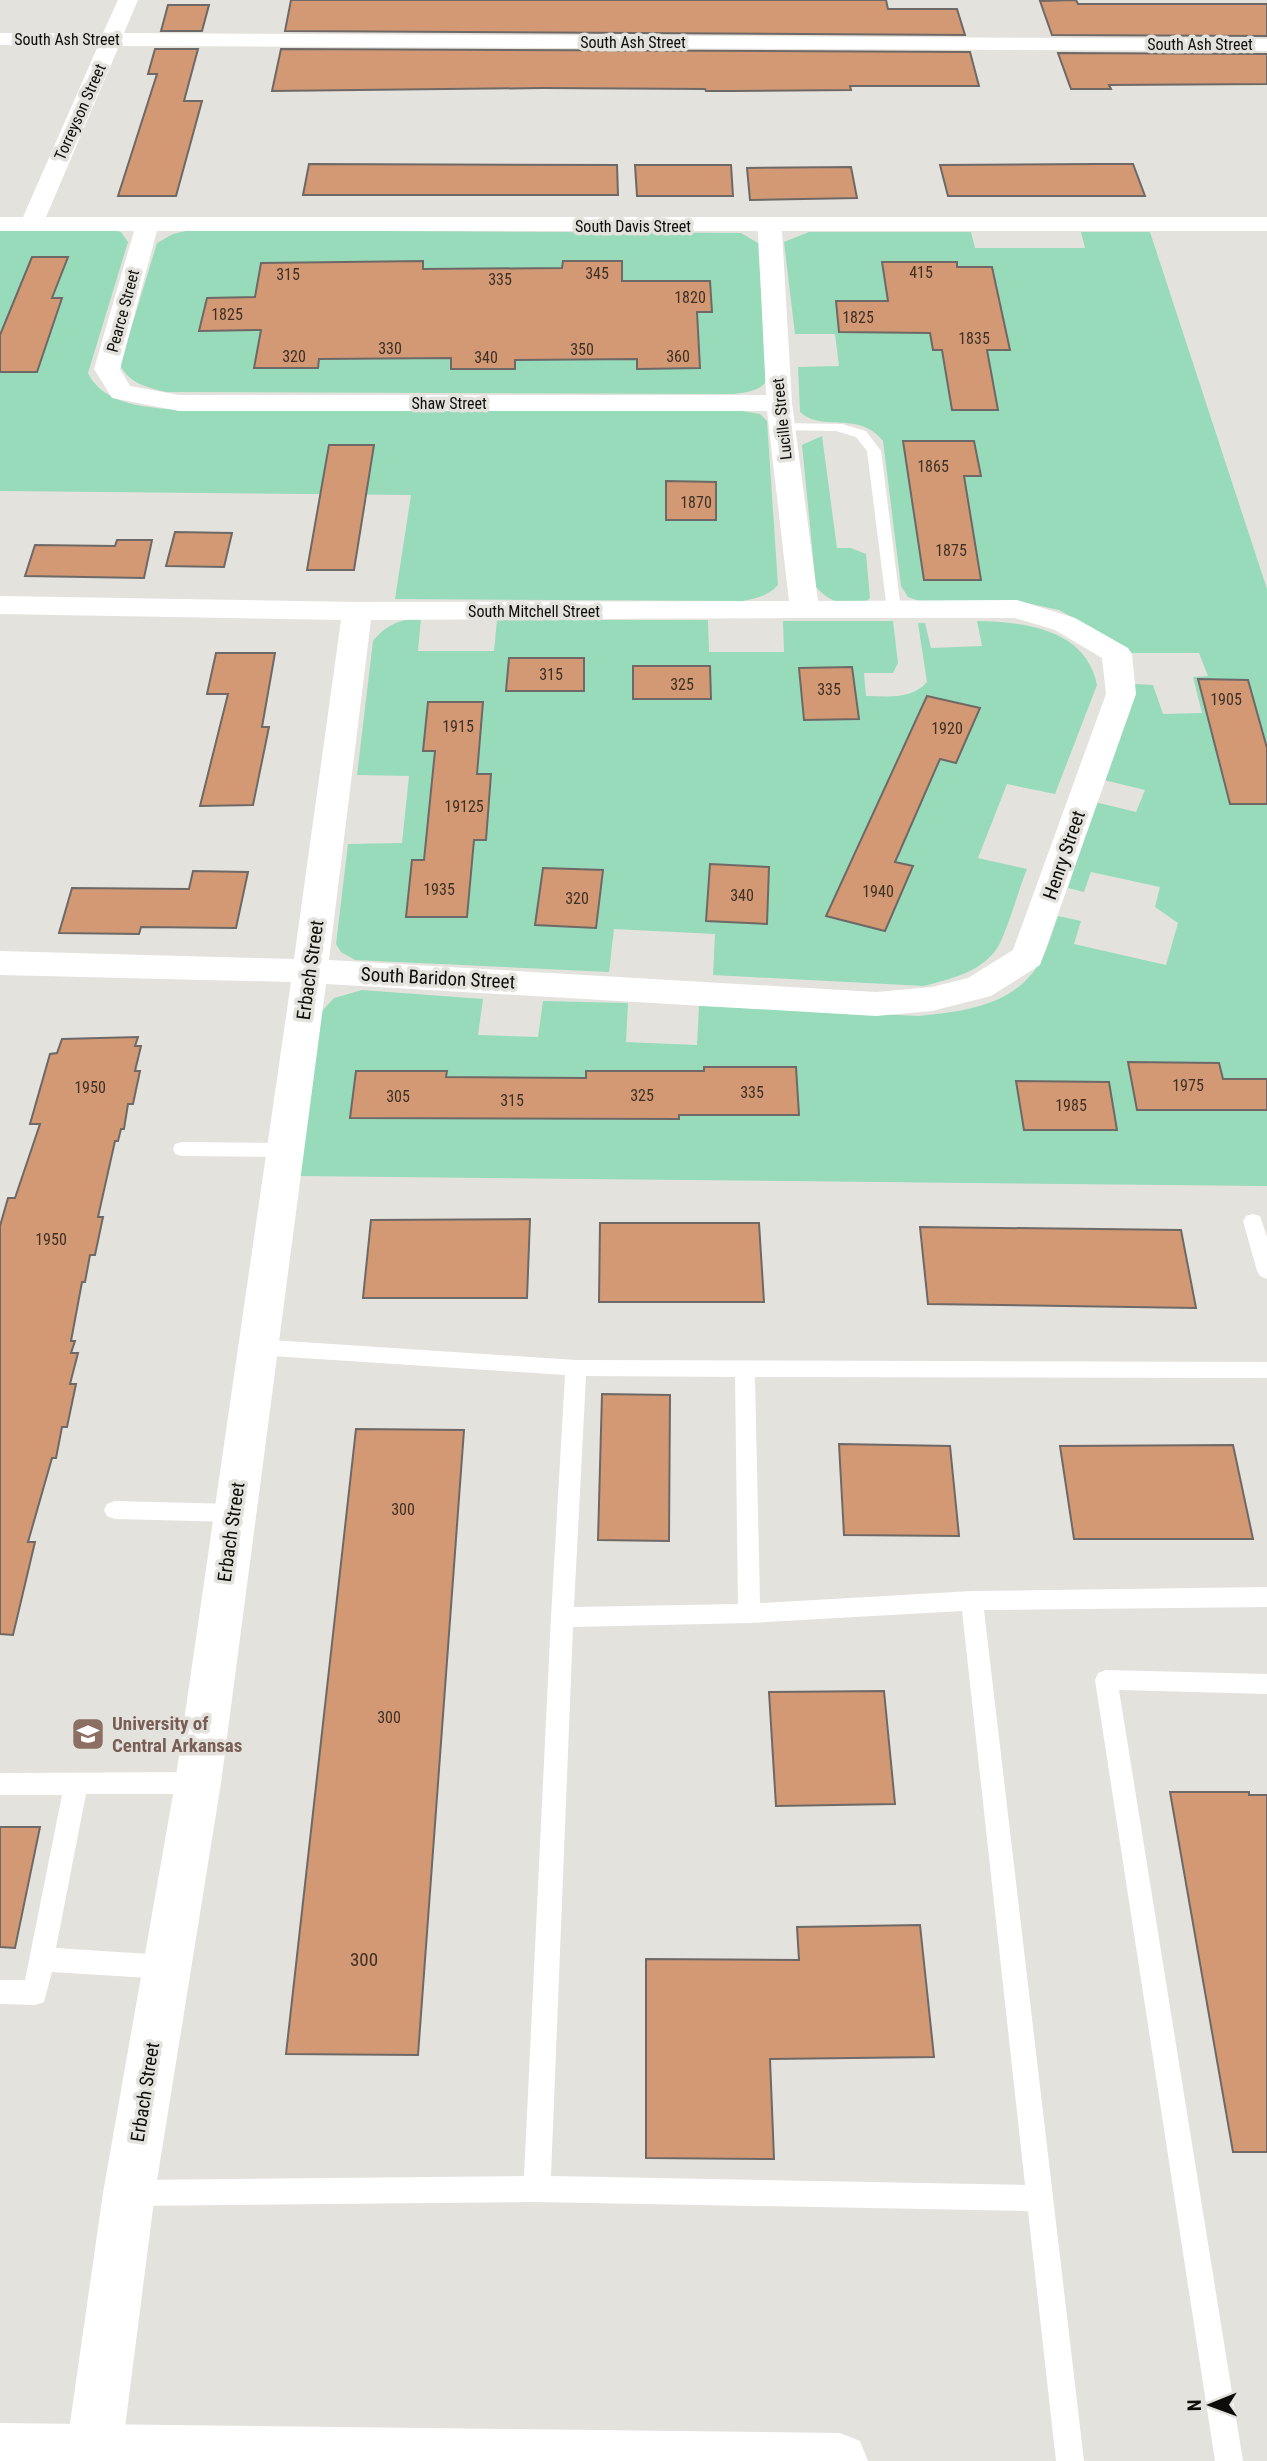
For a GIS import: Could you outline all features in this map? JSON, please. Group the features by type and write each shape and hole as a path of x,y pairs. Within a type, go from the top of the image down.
{"street":[{"name":"Torreyson Street","path":"31,225 128,0"},
{"name":"South Ash Street","path":"0,39 1267,45"},
{"name":"South Davis Street","path":"0,224 1267,224"},
{"name":"Pearce Street","path":"121,392 107,369 147,226"},
{"name":"Lucille Street","path":"770,226 780,415 805,611"},
{"name":"Shaw Street","path":"121,392 179,403 780,415"},
{"name":"South Mitchell Street","path":"0,605 357,611 1017,609 1065,624"},
{"name":"Erbach Street","path":"94,2451 129,2193 198,1783 357,611"},
{"name":"Henry Street","path":"876,1004 932,999 979,987 1028,957 1121,694 1116,654 1065,624"},
{"name":"South Baridon Street","path":"0,963 310,971 876,1004"},
{"path":"0,2451 840,2461"}],"lane":[{"path":"780,415 861,435 874,452 894,610"},
{"path":"182,1149 285,1150"},
{"path":"1253,1221 1267,1270"},
{"path":"256,1347 576,1368 1267,1370"},
{"path":"537,2189 562,1617 576,1368"},
{"path":"745,1370 749,1614"},
{"path":"115,1510 234,1513"},
{"path":"562,1617 749,1614 972,1601 1267,1597"},
{"path":"972,1601 1070,2461"},
{"path":"1229,2461 1106,1680 1267,1684"},
{"path":"0,1784 198,1783"},
{"path":"0,1992 35,1993 76,1784"},
{"path":"41,1959 165,1967"},
{"path":"129,2193 537,2189 1038,2198"}],"green space":[{"path":"0,229 121,232 128,242 88,373 102,390 132,404 166,409 737,410 760,414 767,421 778,585 758,598 743,601 395,599 411,495 0,491"},
{"path":"190,230 741,233 758,243 767,381 756,389 733,394 166,392 134,381 120,365 157,243 173,234"},
{"path":"809,232 971,232 975,248 1085,248 1081,232 1150,232 1267,589 1267,1186 299,1176 322,1011 334,998 362,990 483,999 478,1035 538,1037 543,1001 628,1003 626,1042 697,1045 699,1006 919,1016 984,1005 1014,991 1037,967 1058,916 1081,921 1074,944 1166,965 1178,923 1155,907 1160,887 1091,872 1084,892 1068,888 1095,802 1136,812 1145,790 1104,780 1135,684 1153,685 1163,714 1202,713 1193,677 1208,676 1199,653 1126,653 1096,630 1059,610 1022,602 919,601 908,597 901,586 883,441 863,426 819,421 800,412 798,367 839,366 835,334 795,334 784,242"},
{"path":"822,436 837,548 851,548 866,554 870,598 864,604 837,602 816,587 802,445"},
{"path":"421,618 418,651 494,651 497,620 708,620 709,652 784,652 783,621 893,621 898,663 893,673 864,673 866,696 899,696 914,692 927,682 918,623 925,623 931,648 982,646 977,621 1014,624 1050,632 1067,640 1091,666 1097,685 1055,794 1007,784 978,858 1027,869 996,950 981,964 963,974 924,986 713,975 715,934 614,929 609,972 355,960 341,952 336,944 348,844 402,843 409,776 357,775 373,641 394,624"}],"building":[{"path":"291,0 886,0 888,9 957,9 965,35 285,31"},
{"path":"1076,0 1078,4 1267,4 1267,36 1052,35 1040,1"},
{"path":"168,5 209,5 202,31 161,31"},
{"path":"155,49 198,49 184,101 202,101 176,196 118,196 157,74 148,74"},
{"path":"281,49 970,52 979,86 850,86 851,90 732,91 543,88 272,91"},
{"path":"1058,53 1267,54 1267,84 1109,85 1111,89 1071,89"},
{"path":"309,164 617,165 618,195 303,195"},
{"path":"1133,164 1145,196 948,196 940,165"},
{"path":"635,165 731,165 733,196 637,196"},
{"path":"851,167 857,198 750,200 747,168"},
{"path":"32,257 68,257 52,298 62,298 37,372 0,372 0,335"},
{"path":"423,261 423,269 562,268 563,261 622,261 622,281 710,281 712,312 697,312 700,368 637,369 637,359 515,360 515,369 451,369 451,358 319,359 318,368 254,368 261,330 199,331 207,298 255,297 261,263"},
{"path":"882,262 957,262 957,267 992,267 1010,350 987,350 998,410 952,410 942,350 933,350 930,333 839,332 836,301 888,301"},
{"path":"903,441 974,441 981,476 964,476 981,580 924,580"},
{"path":"329,445 374,445 354,570 307,570"},
{"path":"666,481 716,482 716,520 666,520"},
{"path":"175,532 232,533 224,567 166,566"},
{"path":"117,540 152,540 144,578 25,576 35,545 115,546"},
{"path":"216,653 275,653 262,727 269,727 253,805 200,806 228,694 207,694"},
{"path":"509,658 584,658 584,691 506,691"},
{"path":"633,666 710,666 711,699 633,699"},
{"path":"852,667 859,719 804,720 799,668"},
{"path":"1198,679 1248,680 1267,748 1267,804 1230,804"},
{"path":"927,696 980,708 956,763 940,759 895,862 913,866 885,931 826,916"},
{"path":"428,702 483,702 477,774 491,774 486,840 474,840 467,917 406,917 412,860 424,860 435,751 423,751"},
{"path":"710,864 769,867 767,924 706,921"},
{"path":"543,868 603,870 596,928 535,925"},
{"path":"193,871 248,872 236,928 141,927 139,934 59,933 72,888 189,889"},
{"path":"138,1037 135,1046 141,1046 135,1071 140,1071 133,1104 128,1104 124,1129 121,1129 118,1141 115,1141 98,1217 103,1217 95,1255 90,1255 85,1282 82,1282 71,1341 75,1341 71,1353 78,1353 70,1384 76,1384 67,1427 62,1427 56,1458 52,1458 28,1542 35,1542 13,1635 0,1634 0,1226 8,1198 15,1198 40,1124 30,1124 50,1054 57,1053 62,1039"},
{"path":"1128,1062 1219,1063 1223,1079 1267,1079 1267,1110 1137,1110"},
{"path":"704,1067 796,1067 799,1115 679,1115 679,1119 350,1118 356,1071 447,1071 446,1077 586,1078 586,1071 704,1071"},
{"path":"1016,1081 1109,1082 1117,1130 1024,1130"},
{"path":"530,1219 527,1298 363,1298 371,1220"},
{"path":"600,1223 759,1223 764,1302 599,1302"},
{"path":"920,1227 1181,1230 1196,1308 928,1304"},
{"path":"602,1394 670,1395 669,1541 598,1540"},
{"path":"356,1429 464,1430 418,2055 286,2054"},
{"path":"839,1444 950,1446 959,1536 844,1535"},
{"path":"1233,1445 1253,1539 1074,1539 1060,1446"},
{"path":"884,1691 895,1804 776,1806 769,1692"},
{"path":"1170,1792 1249,1792 1249,1795 1267,1795 1267,2152 1233,2152"},
{"path":"0,1827 40,1827 15,1948 0,1947"},
{"path":"920,1925 934,2057 770,2059 774,2159 646,2158 646,1959 799,1960 797,1927"}],"place":[{"name":"University of Central Arkansas","path":"88,1734"}]}
